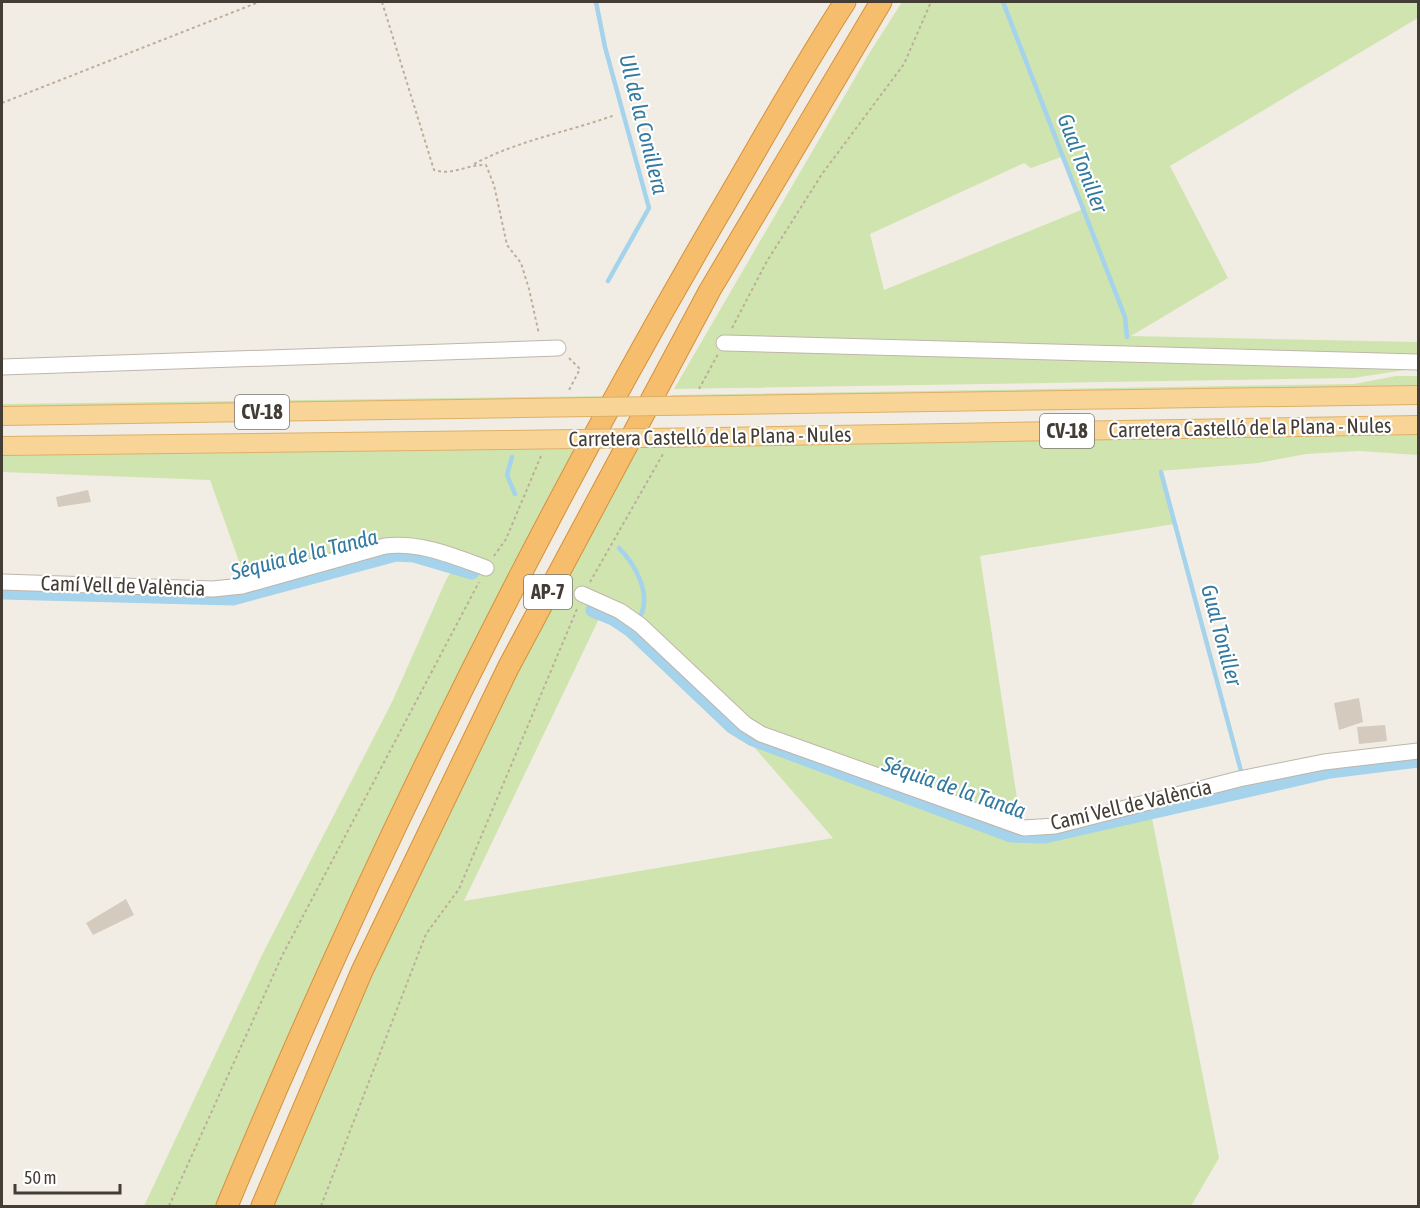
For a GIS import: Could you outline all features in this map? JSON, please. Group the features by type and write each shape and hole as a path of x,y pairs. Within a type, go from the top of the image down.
{"highway":[{"name":"AP-7","path":"227,1206 337,952 481,649 583,454 844,2"},
{"name":"AP-7","path":"262,1206 362,970 508,668 710,290 881,2"}],"main road":[{"name":"Carretera Castelló de la Plana - Nules","path":"2,416 1419,395"},
{"name":"Carretera Castelló de la Plana - Nules","path":"2,446 716,437 1419,424"}],"street":[{"path":"724,343 1419,362"},
{"path":"2,367 551,348"},
{"name":"Camí Vell de València","path":"2,582 213,589 242,586 385,546 406,544 436,550 486,568"},
{"name":"Camí Vell de València","path":"582,594 620,611 640,625 745,724 761,734 1024,828 1055,826 1239,779 1324,762 1419,752"}],"path":[{"path":"2,103 259,2"},
{"path":"382,2 434,170 447,174 500,150 615,116"},
{"path":"473,164 486,165 507,245 521,262 551,348"},
{"path":"169,1206 282,956 486,568"}],"green space":[{"path":"902,2 1418,2 1418,18 1170,166 1228,278 1131,336 1418,342 1418,368 1353,378 674,389 870,52","holes":["1064,156 1085,210 1081,210 884,290 870,234 1024,163 1031,168"]},
{"path":"1396,376 1418,376 1418,388 669,400 671,395 1354,384"},
{"path":"607,396 604,400 2,408 2,404"},
{"path":"1418,432 1418,455 1359,451 1306,454 1258,463 1160,471 1174,524 980,556 1020,818 1024,828 1149,803 1219,1158 1191,1206 271,1206 353,1017 457,793 633,446","holes":["606,604 745,724 748,740 833,838 464,901"]},
{"path":"580,446 218,1206 144,1206 263,953 392,702 446,580 459,558 406,543 247,584 210,480 2,472 2,453"}],"building":[{"path":"88,490 91,502 58,507 56,497"},
{"path":"1359,698 1363,722 1339,730 1334,703"},
{"path":"1385,725 1387,741 1359,744 1357,727"},
{"path":"126,899 134,915 93,935 86,923"}],"waterway":[{"name":"Ull de la Conillera","path":"596,2 605,47 649,208 608,281"},
{"name":"Gual Toniller","path":"1003,2 1125,317 1127,337"},
{"name":"Ull de la Conillera","path":"512,457 507,475 515,494"},
{"name":"Gual Toniller","path":"1161,472 1241,771"},
{"name":"Ull de la Conillera","path":"619,548 636,570 643,588 644,606 641,615"},
{"name":"Séquia de la Tanda","path":"2,592 233,598 396,554 414,555 472,572"},
{"name":"Séquia de la Tanda","path":"593,610 613,618 631,630 732,726 753,739 1011,835 1045,836 1330,771 1418,760"}]}
